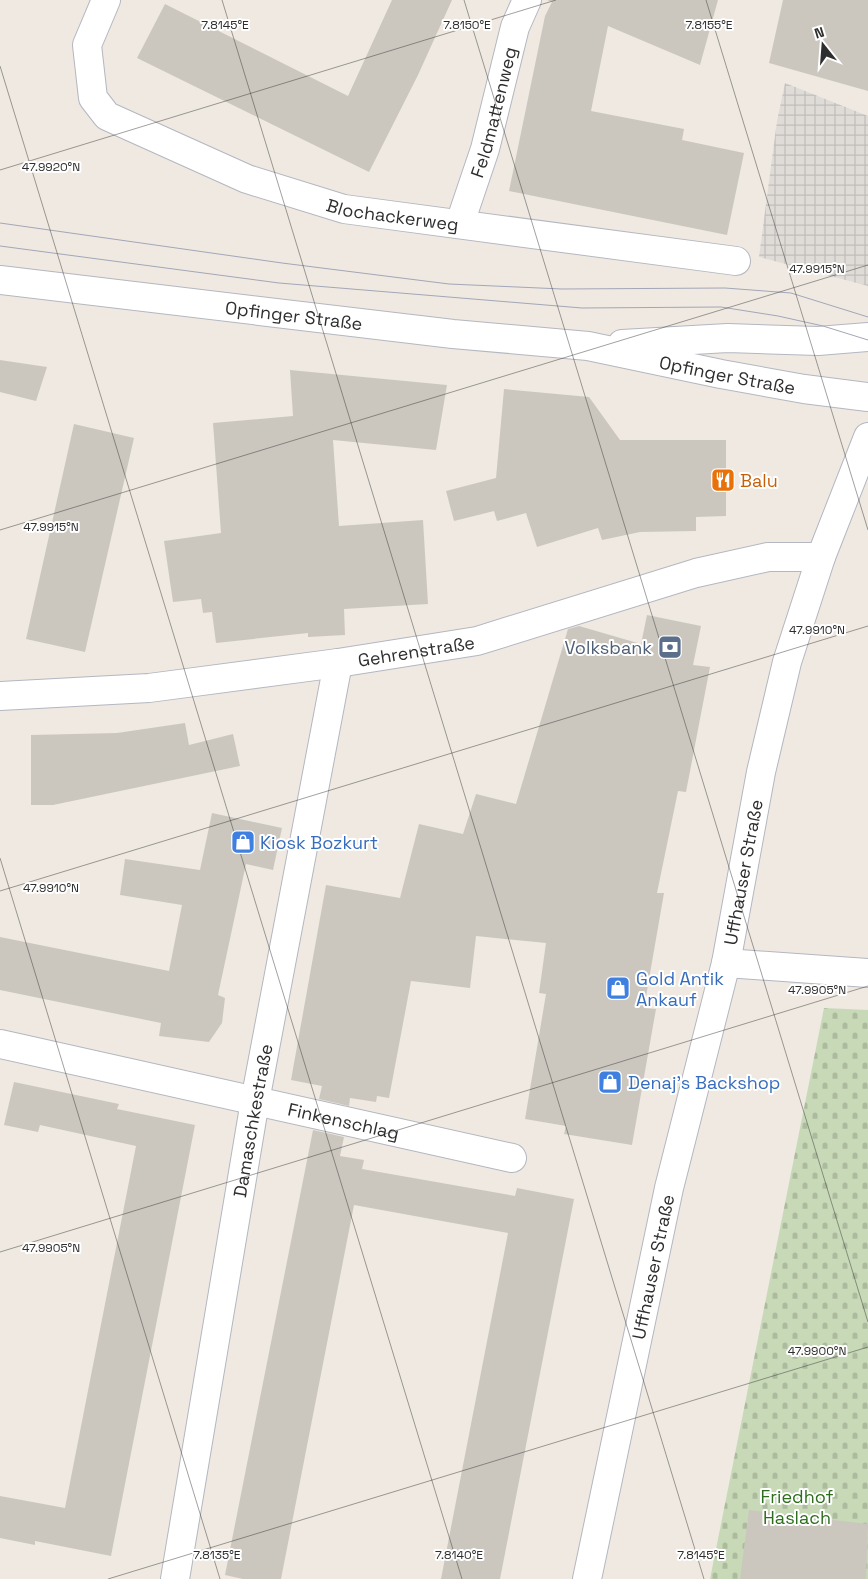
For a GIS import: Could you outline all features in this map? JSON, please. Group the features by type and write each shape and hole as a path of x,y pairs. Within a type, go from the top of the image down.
{"street":[{"name":"Blochackerweg","path":"106,0 87,45 93,98 106,116 247,179 344,209 736,261"},
{"name":"Feldmattenweg","path":"460,223 485,149 515,27 527,0"},
{"name":"Opfinger Straße","path":"0,280 452,334 588,346 730,376 868,397"},
{"name":"Opfinger Straße","path":"588,346 728,338 818,341 868,337"},
{"name":"Uffhauser Straße","path":"587,1579 669,1188 726,963 761,772 787,662 821,557 868,437"},
{"name":"Gehrenstraße","path":"0,696 148,688 338,664 477,641 696,573 768,558 821,557"},
{"name":"Damaschkestraße","path":"175,1579 255,1101 338,664"},
{"path":"726,963 868,973"},
{"name":"Finkenschlag","path":"0,1044 512,1158"}],"green space":[{"name":"Friedhof Haslach","path":"824,1008 868,1010 868,1579 710,1579"}],"shaded area":[{"path":"785,83 868,116 868,286 759,257 777,121"}],"building":[{"path":"392,0 452,0 418,75 369,172 137,58 165,4 348,96"},
{"path":"547,0 718,0 700,65 608,26 591,111 684,129 682,140 744,153 727,235 509,191 545,16 552,2"},
{"path":"783,0 868,0 868,91 769,63"},
{"path":"0,360 47,367 36,401 0,392"},
{"path":"290,370 447,385 436,450 333,440 339,526 423,520 428,604 344,609 345,635 308,637 308,633 216,643 212,612 203,613 201,599 173,602 164,541 221,533 213,423 293,416"},
{"path":"504,389 589,397 620,440 726,440 726,516 696,517 696,531 640,532 602,540 598,528 537,547 526,513 497,521 494,511 454,521 446,491 496,478"},
{"path":"74,424 134,438 85,652 26,639"},
{"path":"647,615 701,626 693,665 710,667 686,792 678,791 657,893 664,893 644,1008 656,1009 632,1145 564,1134 566,1126 525,1119 546,994 539,993 546,943 476,936 470,988 411,981 389,1098 377,1096 376,1102 350,1098 349,1106 319,1099 322,1086 291,1080 326,885 400,898 419,824 463,834 476,794 516,804 568,629 579,626 641,644"},
{"path":"185,723 189,745 233,734 240,766 53,805 31,805 31,735 117,733"},
{"path":"212,813 282,828 273,870 246,864 218,995 225,998 222,1023 209,1042 159,1036 161,1023 0,990 0,937 169,971 182,905 120,895 125,859 200,870"},
{"path":"14,1082 119,1104 117,1109 195,1125 111,1556 35,1541 35,1545 0,1538 0,1496 65,1508 136,1146 40,1125 38,1132 4,1125"},
{"path":"313,1130 344,1137 340,1156 364,1160 362,1169 515,1196 517,1188 574,1199 500,1579 441,1579 508,1233 354,1205 281,1579 243,1579 225,1575"},
{"path":"749,1510 868,1524 866,1579 740,1579"}],"tram line":[{"path":"0,223 282,263 449,284 562,289 725,288 791,293 868,317"},
{"path":"0,246 279,283 582,308 721,307 778,316 823,326 868,340"}],"place":[{"name":"Balu","path":"723,480"},
{"name":"Volksbank","path":"670,647"},
{"name":"Kiosk Bozkurt","path":"243,842"},
{"name":"Gold Antik Ankauf","path":"618,988"},
{"name":"Denaj's Backshop","path":"610,1082"}]}
